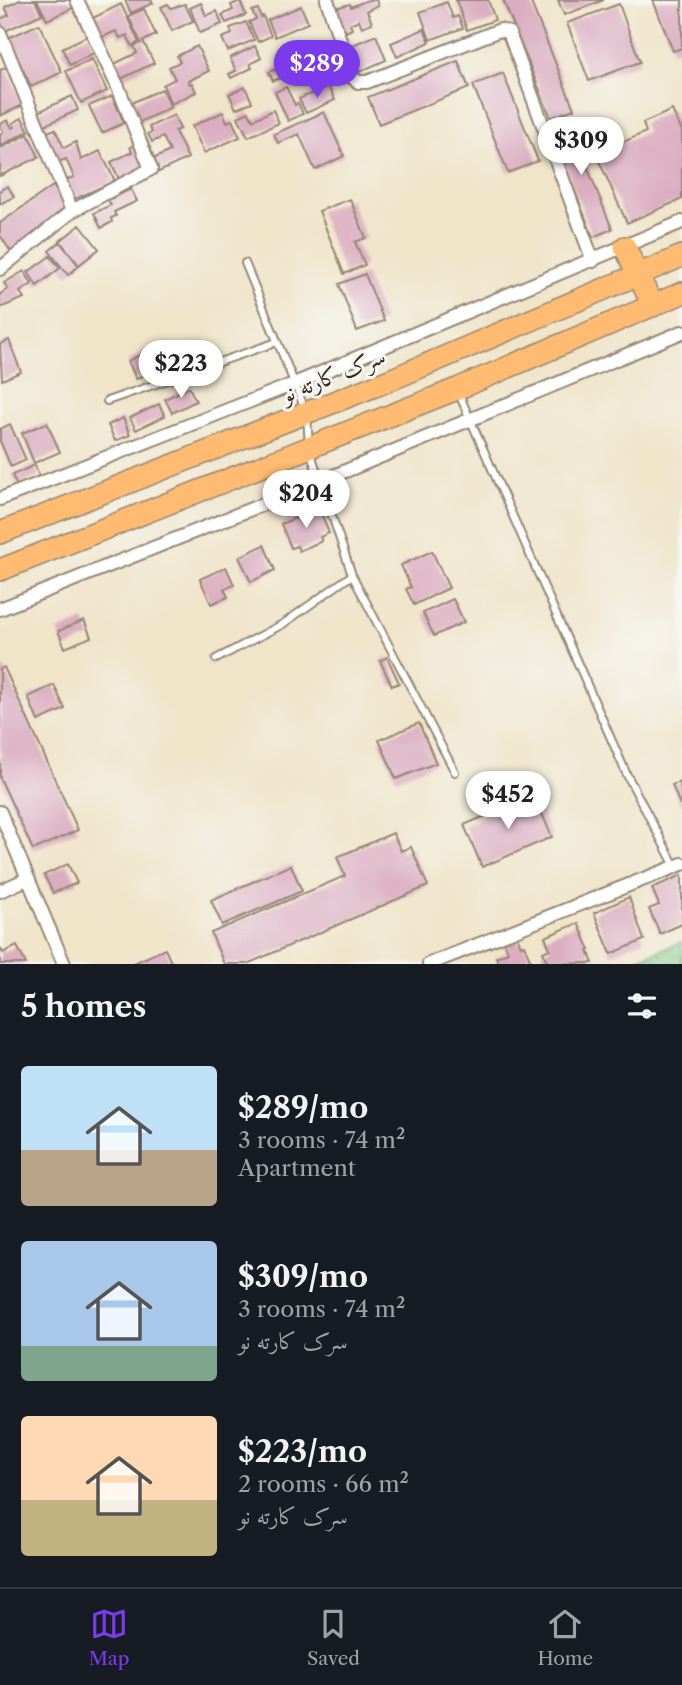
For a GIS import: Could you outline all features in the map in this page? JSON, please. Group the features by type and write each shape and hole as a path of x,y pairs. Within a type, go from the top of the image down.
{"highway":[{"path":"625,247 653,306"},
{"name":"سرک کارته نو","path":"0,534 307,414 682,256"},
{"path":"0,570 457,388 682,293"}],"street":[{"path":"0,270 72,211 151,169 118,87 77,0"},
{"path":"327,0 352,78 358,82 367,82 500,30 509,33 593,261"},
{"path":"0,33 72,211"},
{"path":"0,499 294,384 682,222"},
{"path":"0,609 470,421 682,332"},
{"path":"0,812 64,964"},
{"path":"429,964 678,865"},
{"path":"0,891 27,879"}],"lane":[{"path":"245,263 307,414 309,447 352,575 455,772"},
{"path":"107,401 277,342"},
{"path":"457,388 627,775 678,865"},
{"path":"216,659 283,624 352,575"}],"green space":[{"path":"682,942 682,964 625,964"}],"building":[{"path":"20,0 35,0 42,14 3,32 0,19 9,15 5,7"},
{"path":"37,0 70,0 73,8 47,20"},
{"path":"125,0 151,0 153,3 131,13"},
{"path":"368,0 376,0 378,5 367,11 372,23 362,27 359,20 350,24 352,29 346,32 335,8 350,4 351,7"},
{"path":"456,0 488,0 495,20 467,30"},
{"path":"503,0 530,0 574,109 551,118"},
{"path":"558,0 604,0 564,15"},
{"path":"653,0 682,0 682,48 673,51"},
{"path":"240,1 246,15 226,23 222,15 233,10 231,5"},
{"path":"447,2 453,18 458,16 463,28 430,40 420,12"},
{"path":"201,3 206,16 217,11 222,24 200,33 190,8"},
{"path":"121,4 139,42 132,46 127,35 120,38 116,31 98,39 89,20"},
{"path":"168,4 171,8 185,4 193,21 172,31 161,7"},
{"path":"619,4 640,62 589,81 567,23"},
{"path":"301,6 308,23 275,37 268,20"},
{"path":"144,9 156,35 143,41 154,63 119,80 112,65 137,53 134,46 141,43 128,16"},
{"path":"258,9 271,36 258,42 249,22 256,19 252,11"},
{"path":"246,22 254,40 228,51 222,38 232,34 230,28"},
{"path":"39,24 62,72 31,87 8,38"},
{"path":"424,29 430,42 397,57 391,43"},
{"path":"89,35 96,52 70,65 62,48"},
{"path":"376,35 386,60 359,72 348,47"},
{"path":"197,46 209,71 188,81 196,92 171,104 163,85 175,79 169,67 180,62 177,56"},
{"path":"255,46 261,58 250,64 252,68 231,78 229,74 236,71 230,58"},
{"path":"308,48 315,64 273,81 269,72 288,64 285,57"},
{"path":"92,59 107,91 81,103 66,71"},
{"path":"458,61 469,88 379,124 368,97"},
{"path":"6,67 23,105 0,116 0,70"},
{"path":"503,73 538,161 508,173 473,85"},
{"path":"328,86 335,100 306,113 299,99"},
{"path":"245,87 252,102 236,109 229,94"},
{"path":"286,87 303,114 288,121 275,92"},
{"path":"162,89 171,107 138,123 129,104"},
{"path":"72,96 78,110 43,126 36,113"},
{"path":"112,96 124,123 102,133 89,106"},
{"path":"273,110 279,123 248,137 238,117 249,112 253,120"},
{"path":"672,110 682,131 682,199 627,223 596,154 646,132 643,123"},
{"path":"223,112 227,122 232,120 240,137 204,153 192,126"},
{"path":"324,112 344,156 315,170 299,134 278,143 274,134"},
{"path":"174,115 180,129 175,131 188,158 155,174 149,161 170,151 163,137 152,142 148,134 152,132 149,127"},
{"path":"22,118 29,131 0,146 0,134 3,132 0,124 8,120 12,128 15,127 13,123"},
{"path":"568,118 612,229 593,237 549,125"},
{"path":"55,129 64,148 76,142 81,160 100,151 115,181 75,199 66,180 74,177 66,159 58,162 45,133"},
{"path":"28,134 39,157 0,176 0,148"},
{"path":"138,143 148,165 119,179 111,162 132,152 130,147"},
{"path":"8,186 14,197 0,204 0,190"},
{"path":"53,186 70,211 11,252 0,235 0,223"},
{"path":"131,189 137,201 114,212 116,216 111,218 112,222 101,228 94,213 111,205 108,200"},
{"path":"350,199 366,238 355,242 365,265 344,274 319,211"},
{"path":"80,225 99,249 79,265 60,241"},
{"path":"60,242 79,266 68,275 49,251"},
{"path":"50,256 60,268 37,286 28,272"},
{"path":"24,271 32,284 20,292 24,298 0,308 0,294 8,289 4,283"},
{"path":"365,274 384,321 357,331 339,284"},
{"path":"9,340 21,372 2,380 0,344"},
{"path":"150,350 159,367 136,379 128,361"},
{"path":"189,387 196,401 172,413 165,399"},
{"path":"159,404 165,416 136,430 130,418"},
{"path":"123,418 130,435 115,441 108,425"},
{"path":"47,423 60,452 34,463 22,433"},
{"path":"10,424 26,460 11,467 0,441 0,429"},
{"path":"35,465 39,476 17,486 12,475"},
{"path":"319,508 329,533 320,537 322,541 299,551 297,546 291,548 281,524"},
{"path":"264,545 275,570 251,582 239,557"},
{"path":"432,551 449,588 414,605 406,589 411,587 401,565"},
{"path":"226,567 234,585 224,589 228,597 211,604 200,579"},
{"path":"453,599 464,622 434,636 423,613"},
{"path":"84,620 91,637 65,648 58,631"},
{"path":"387,657 399,683 392,686 380,661"},
{"path":"4,667 78,830 33,850 0,778 0,669"},
{"path":"54,685 65,709 38,721 28,697"},
{"path":"419,723 436,763 396,779 379,740"},
{"path":"680,782 682,804 680,805 672,785"},
{"path":"534,795 552,837 482,867 464,825"},
{"path":"393,833 401,851 411,847 428,886 247,964 224,964 211,933 345,876 337,857"},
{"path":"68,864 77,883 53,893 44,875"},
{"path":"291,865 302,891 222,925 211,900"},
{"path":"682,875 682,924 660,934 649,909 659,905 652,888"},
{"path":"629,897 644,940 611,954 594,913"},
{"path":"578,923 593,963 548,964 543,952 550,949 545,937"},
{"path":"517,936 532,964 499,964 496,957 508,952 504,942"},
{"path":"17,946 26,964 0,964 0,947 3,953"},
{"path":"165,949 172,964 132,964"}]}
